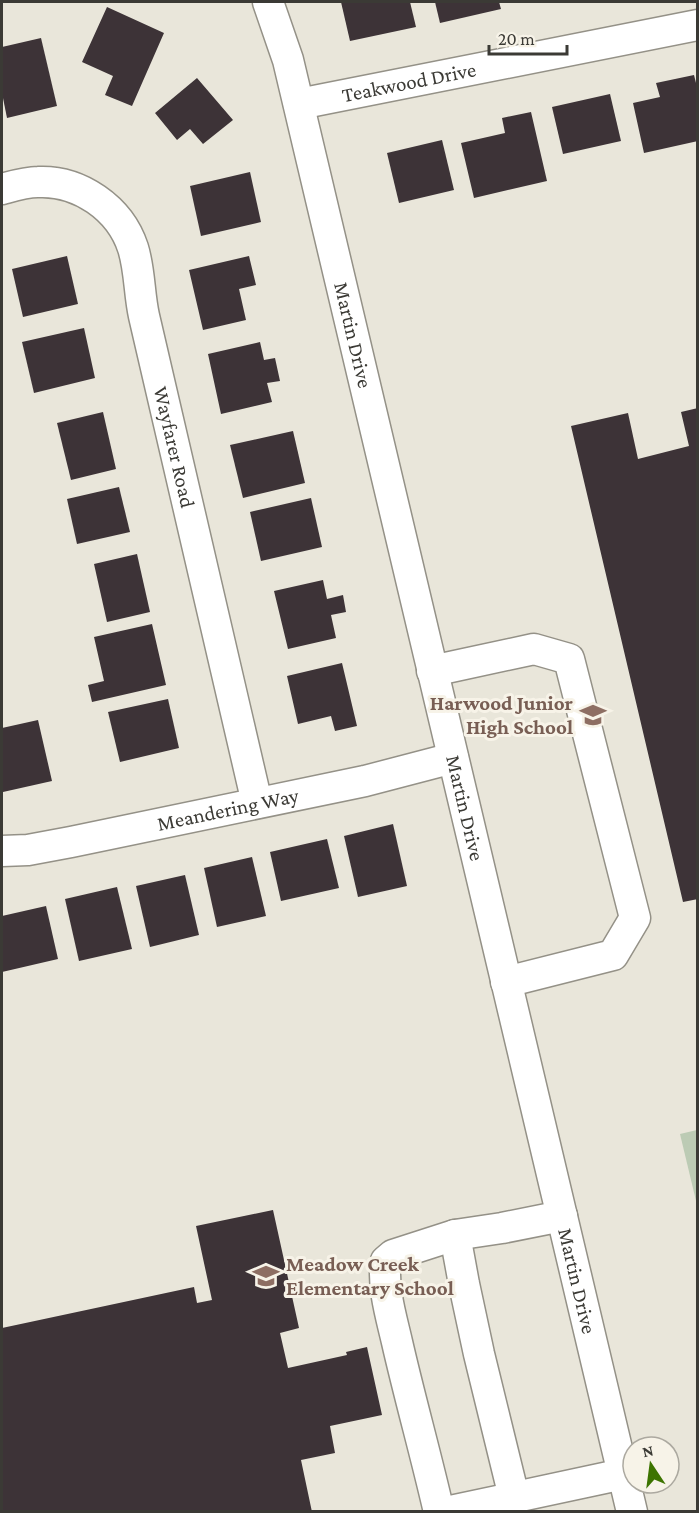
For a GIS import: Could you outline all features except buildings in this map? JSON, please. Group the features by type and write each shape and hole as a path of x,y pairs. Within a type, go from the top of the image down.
{"street":[{"name":"Martin Drive","path":"268,2 288,60 299,104 621,1466"},
{"name":"Teakwood Drive","path":"299,104 698,25"},
{"name":"Wayfarer Road","path":"2,189 36,182 53,182 83,191 105,206 120,222 133,247 144,316 257,803"},
{"path":"432,671 534,649 569,659 634,918 613,955 506,982"},
{"name":"Meandering Way","path":"2,851 39,848 365,781 453,758"},
{"path":"439,1512 392,1318 384,1273 386,1261 393,1255 455,1235 562,1216"},
{"path":"455,1235 479,1354 514,1497"},
{"path":"446,1512 621,1474"},
{"name":"Martin Drive","path":"628,1495 632,1512"}],"green space":[{"path":"698,1130 697,1205 680,1134"}],"place":[{"name":"Harwood Junior High School","path":"593,715"},
{"name":"Meadow Creek Elementary School","path":"266,1276"}]}
